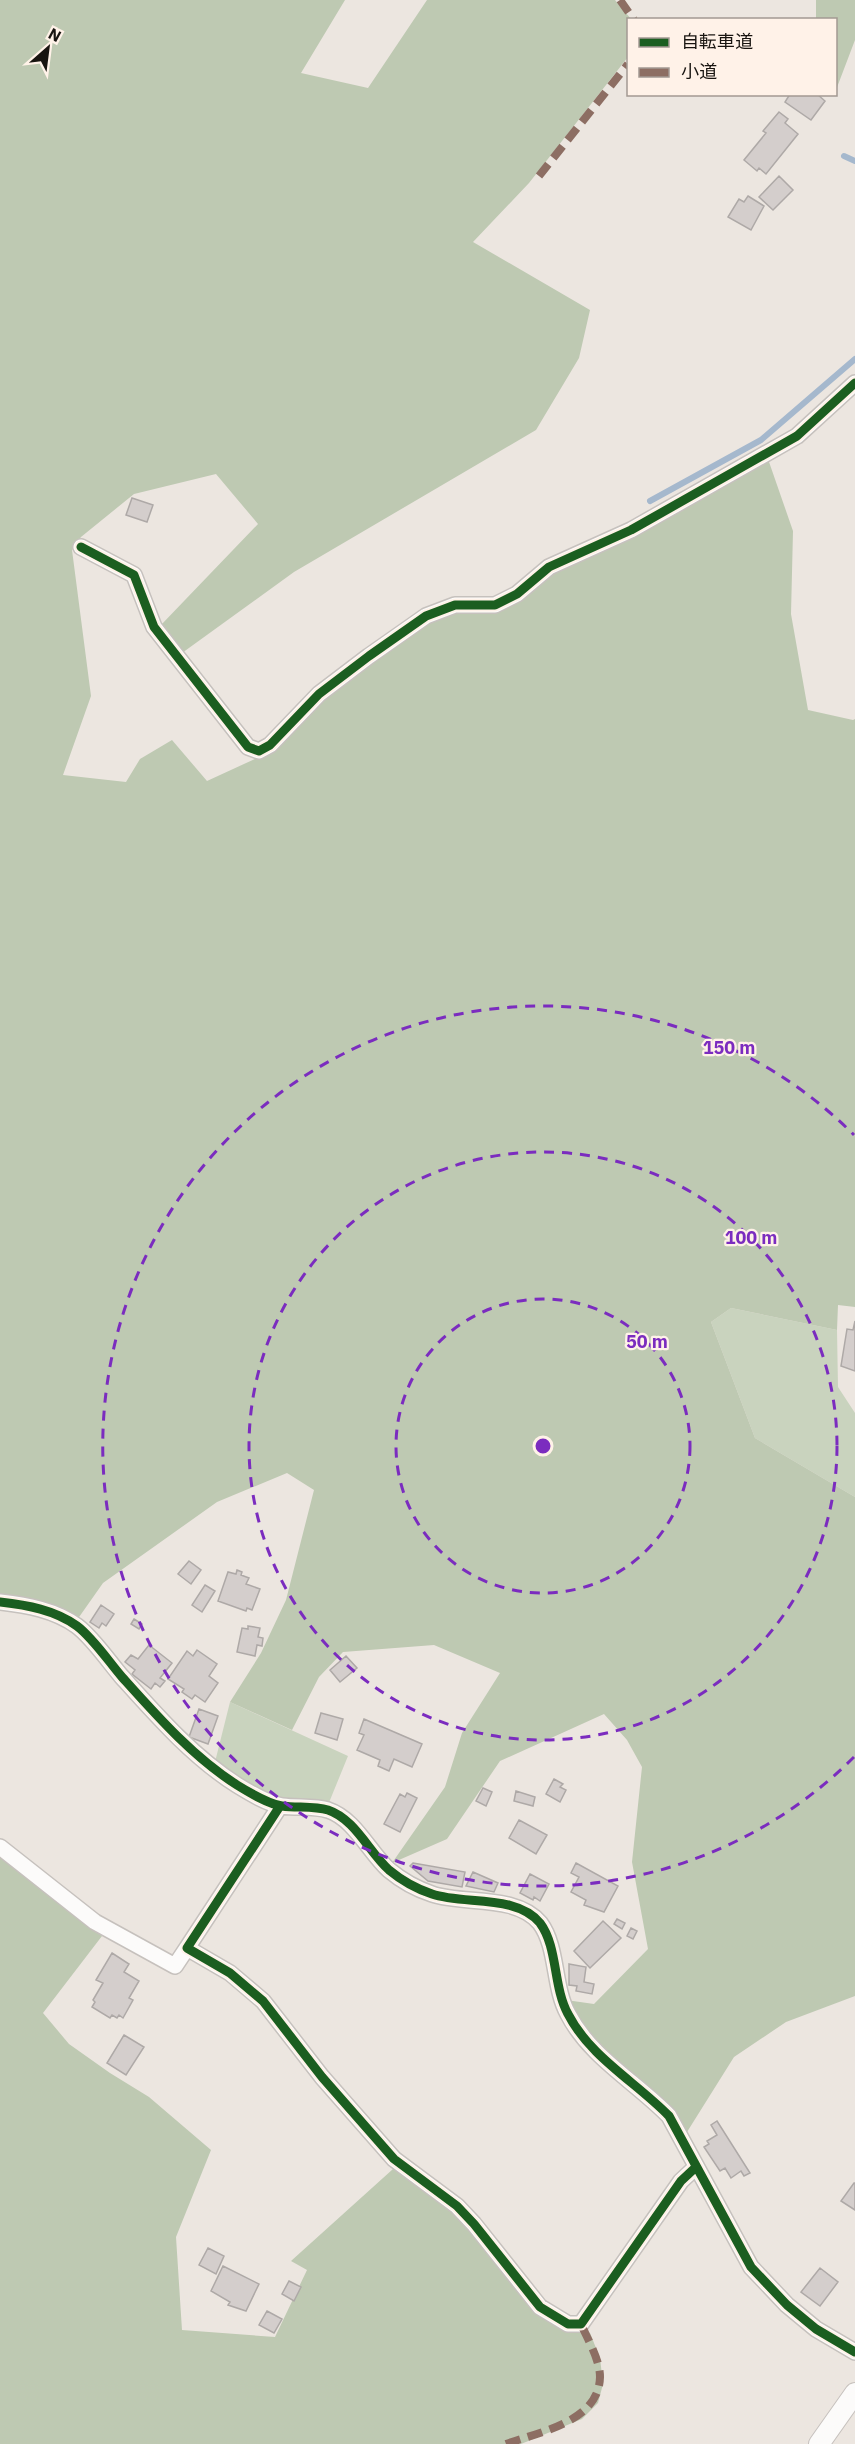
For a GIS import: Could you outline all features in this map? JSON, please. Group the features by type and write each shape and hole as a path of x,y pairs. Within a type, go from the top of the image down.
{"street":[{"path":"81,547 134,575 154,627 248,747 259,751 270,746 319,694 426,616 454,605 495,604 516,594 549,567 631,530 797,436 855,383"},
{"path":"0,1602 28,1605 78,1626 173,1732 218,1772 239,1786 280,1806 328,1810 347,1822 389,1869 413,1886 435,1895 507,1904 523,1911 539,1923 549,1942 560,2000 569,2017 603,2059 649,2096 669,2116 751,2267 787,2305 816,2329 855,2352"},
{"path":"0,1847 95,1922 175,1966 280,1806"},
{"path":"187,1948 230,1974 263,2001 322,2077 394,2159 457,2206 540,2307 568,2324 581,2324 681,2181 696,2167"},
{"path":"819,2444 855,2393"}],"green space":[{"path":"0,0 345,0 301,73 368,88 427,0 615,0 630,18 627,18 627,58 529,183 473,242 590,310 579,358 536,430 294,572 182,653 161,625 258,524 216,474 134,494 81,537 72,550 91,696 63,775 126,782 140,759 172,740 207,781 270,752 328,692 429,621 454,612 498,610 546,576 768,459 793,531 791,614 808,710 855,719 855,1307 838,1305 837,1330 731,1308 711,1322 755,1438 855,1497 855,1996 786,2022 734,2057 687,2132 661,2100 607,2055 583,2028 566,2000 594,2004 648,1949 632,1862 642,1767 627,1740 604,1714 500,1761 447,1839 392,1863 445,1787 462,1733 500,1673 434,1645 343,1652 319,1677 292,1730 230,1702 261,1653 286,1600 314,1490 287,1473 217,1502 103,1583 77,1620 0,1595"},
{"path":"816,0 855,0 855,40 837,87 837,18 816,18"},
{"path":"731,1308 837,1330 838,1387 855,1413 855,1497 755,1438 711,1322"},
{"path":"230,1702 348,1756 328,1805 287,1801 268,1796 215,1762"},
{"path":"0,1857 102,1936 43,2013 69,2044 149,2097 211,2150 176,2237 182,2330 275,2337 307,2270 291,2261 393,2169 399,2170 456,2212 527,2299 590,2333 600,2358 603,2384 598,2403 582,2419 521,2444 0,2444"}],"building":[{"path":"789,96 819,96 825,101 811,120 785,102"},
{"path":"779,112 788,119 785,123 798,134 766,174 759,168 757,171 744,160 766,133 763,131"},
{"path":"779,176 793,190 773,210 759,197"},
{"path":"748,196 764,206 751,230 728,217 739,199 744,202"},
{"path":"132,498 153,505 147,522 126,515"},
{"path":"855,1321 855,1371 841,1366 847,1329 853,1330"},
{"path":"189,1561 201,1570 191,1584 178,1574"},
{"path":"237,1570 242,1572 241,1575 249,1578 246,1584 260,1589 252,1610 247,1608 246,1611 218,1601 228,1572 236,1574"},
{"path":"205,1585 215,1591 202,1612 192,1605"},
{"path":"101,1605 114,1614 106,1626 102,1623 99,1628 90,1622"},
{"path":"134,1619 142,1624 139,1629 131,1624"},
{"path":"248,1626 260,1628 258,1637 263,1638 262,1646 257,1645 255,1656 237,1652 242,1628 248,1629"},
{"path":"149,1645 172,1663 160,1678 165,1681 160,1687 155,1683 151,1689 132,1674 135,1670 125,1662 131,1655 138,1659"},
{"path":"197,1650 217,1664 209,1676 218,1683 205,1702 195,1695 192,1699 182,1692 184,1689 168,1679 187,1651 193,1656"},
{"path":"346,1656 357,1668 340,1682 330,1670"},
{"path":"199,1709 218,1716 208,1744 189,1737"},
{"path":"321,1713 343,1719 337,1740 315,1733"},
{"path":"364,1719 422,1744 412,1767 394,1759 389,1771 378,1766 380,1760 357,1750 364,1735 359,1733"},
{"path":"554,1779 563,1784 560,1787 566,1790 560,1802 546,1794"},
{"path":"483,1788 492,1792 486,1806 476,1801"},
{"path":"516,1791 535,1797 533,1806 514,1801"},
{"path":"407,1793 417,1798 400,1832 384,1824 400,1794 405,1797"},
{"path":"519,1820 547,1835 536,1854 509,1838"},
{"path":"413,1863 465,1872 462,1887 428,1881 410,1866"},
{"path":"576,1863 618,1886 604,1912 584,1905 586,1900 571,1892 579,1877 571,1873"},
{"path":"473,1872 498,1883 494,1892 466,1886"},
{"path":"530,1874 549,1884 540,1901 520,1893"},
{"path":"617,1919 625,1923 622,1929 614,1924"},
{"path":"603,1921 621,1938 590,1968 574,1951"},
{"path":"631,1928 637,1931 633,1939 627,1936"},
{"path":"112,1953 129,1964 124,1972 139,1981 129,1998 133,2000 123,2018 119,2015 117,2018 112,2015 110,2018 92,2007 95,2002 93,2000 103,1983 96,1980"},
{"path":"569,1964 586,1967 584,1982 594,1984 592,1994 576,1991 577,1986 569,1985"},
{"path":"124,2035 144,2047 126,2075 107,2063"},
{"path":"717,2121 750,2173 744,2176 741,2171 731,2178 725,2168 720,2171 704,2147 709,2144 707,2141 717,2135 711,2125"},
{"path":"855,2183 855,2210 841,2201"},
{"path":"208,2248 224,2256 216,2274 199,2265"},
{"path":"223,2266 259,2284 246,2311 228,2305 230,2302 211,2291"},
{"path":"820,2268 838,2282 820,2306 801,2292"},
{"path":"289,2281 301,2287 294,2301 282,2294"},
{"path":"267,2311 282,2319 274,2333 259,2325"}],"waterway":[{"path":"844,156 855,161"},
{"path":"650,501 761,440 855,359"}],"marked path":[{"path":"620,0 633,18"},
{"path":"539,176 627,65"},
{"path":"506,2444 565,2423 590,2405 597,2392 600,2377 593,2350 581,2324"}],"cycle path":[{"path":"81,547 134,575 154,627 248,747 259,751 270,745 319,694 426,616 455,605 495,605 517,594 549,567 631,530 797,436 855,383"},
{"path":"0,1602 40,1609 77,1626 176,1735 205,1762 248,1791 277,1805 323,1809 338,1814 354,1828 389,1870 421,1890 445,1897 504,1904 530,1914 540,1923 546,1933 563,2003 577,2029 601,2056 669,2116 751,2267 787,2305 816,2329 855,2352"},
{"path":"280,1806 187,1948 230,1973 263,2001 322,2077 394,2159 457,2206 540,2307 568,2324 581,2324 681,2181 696,2167"}]}
